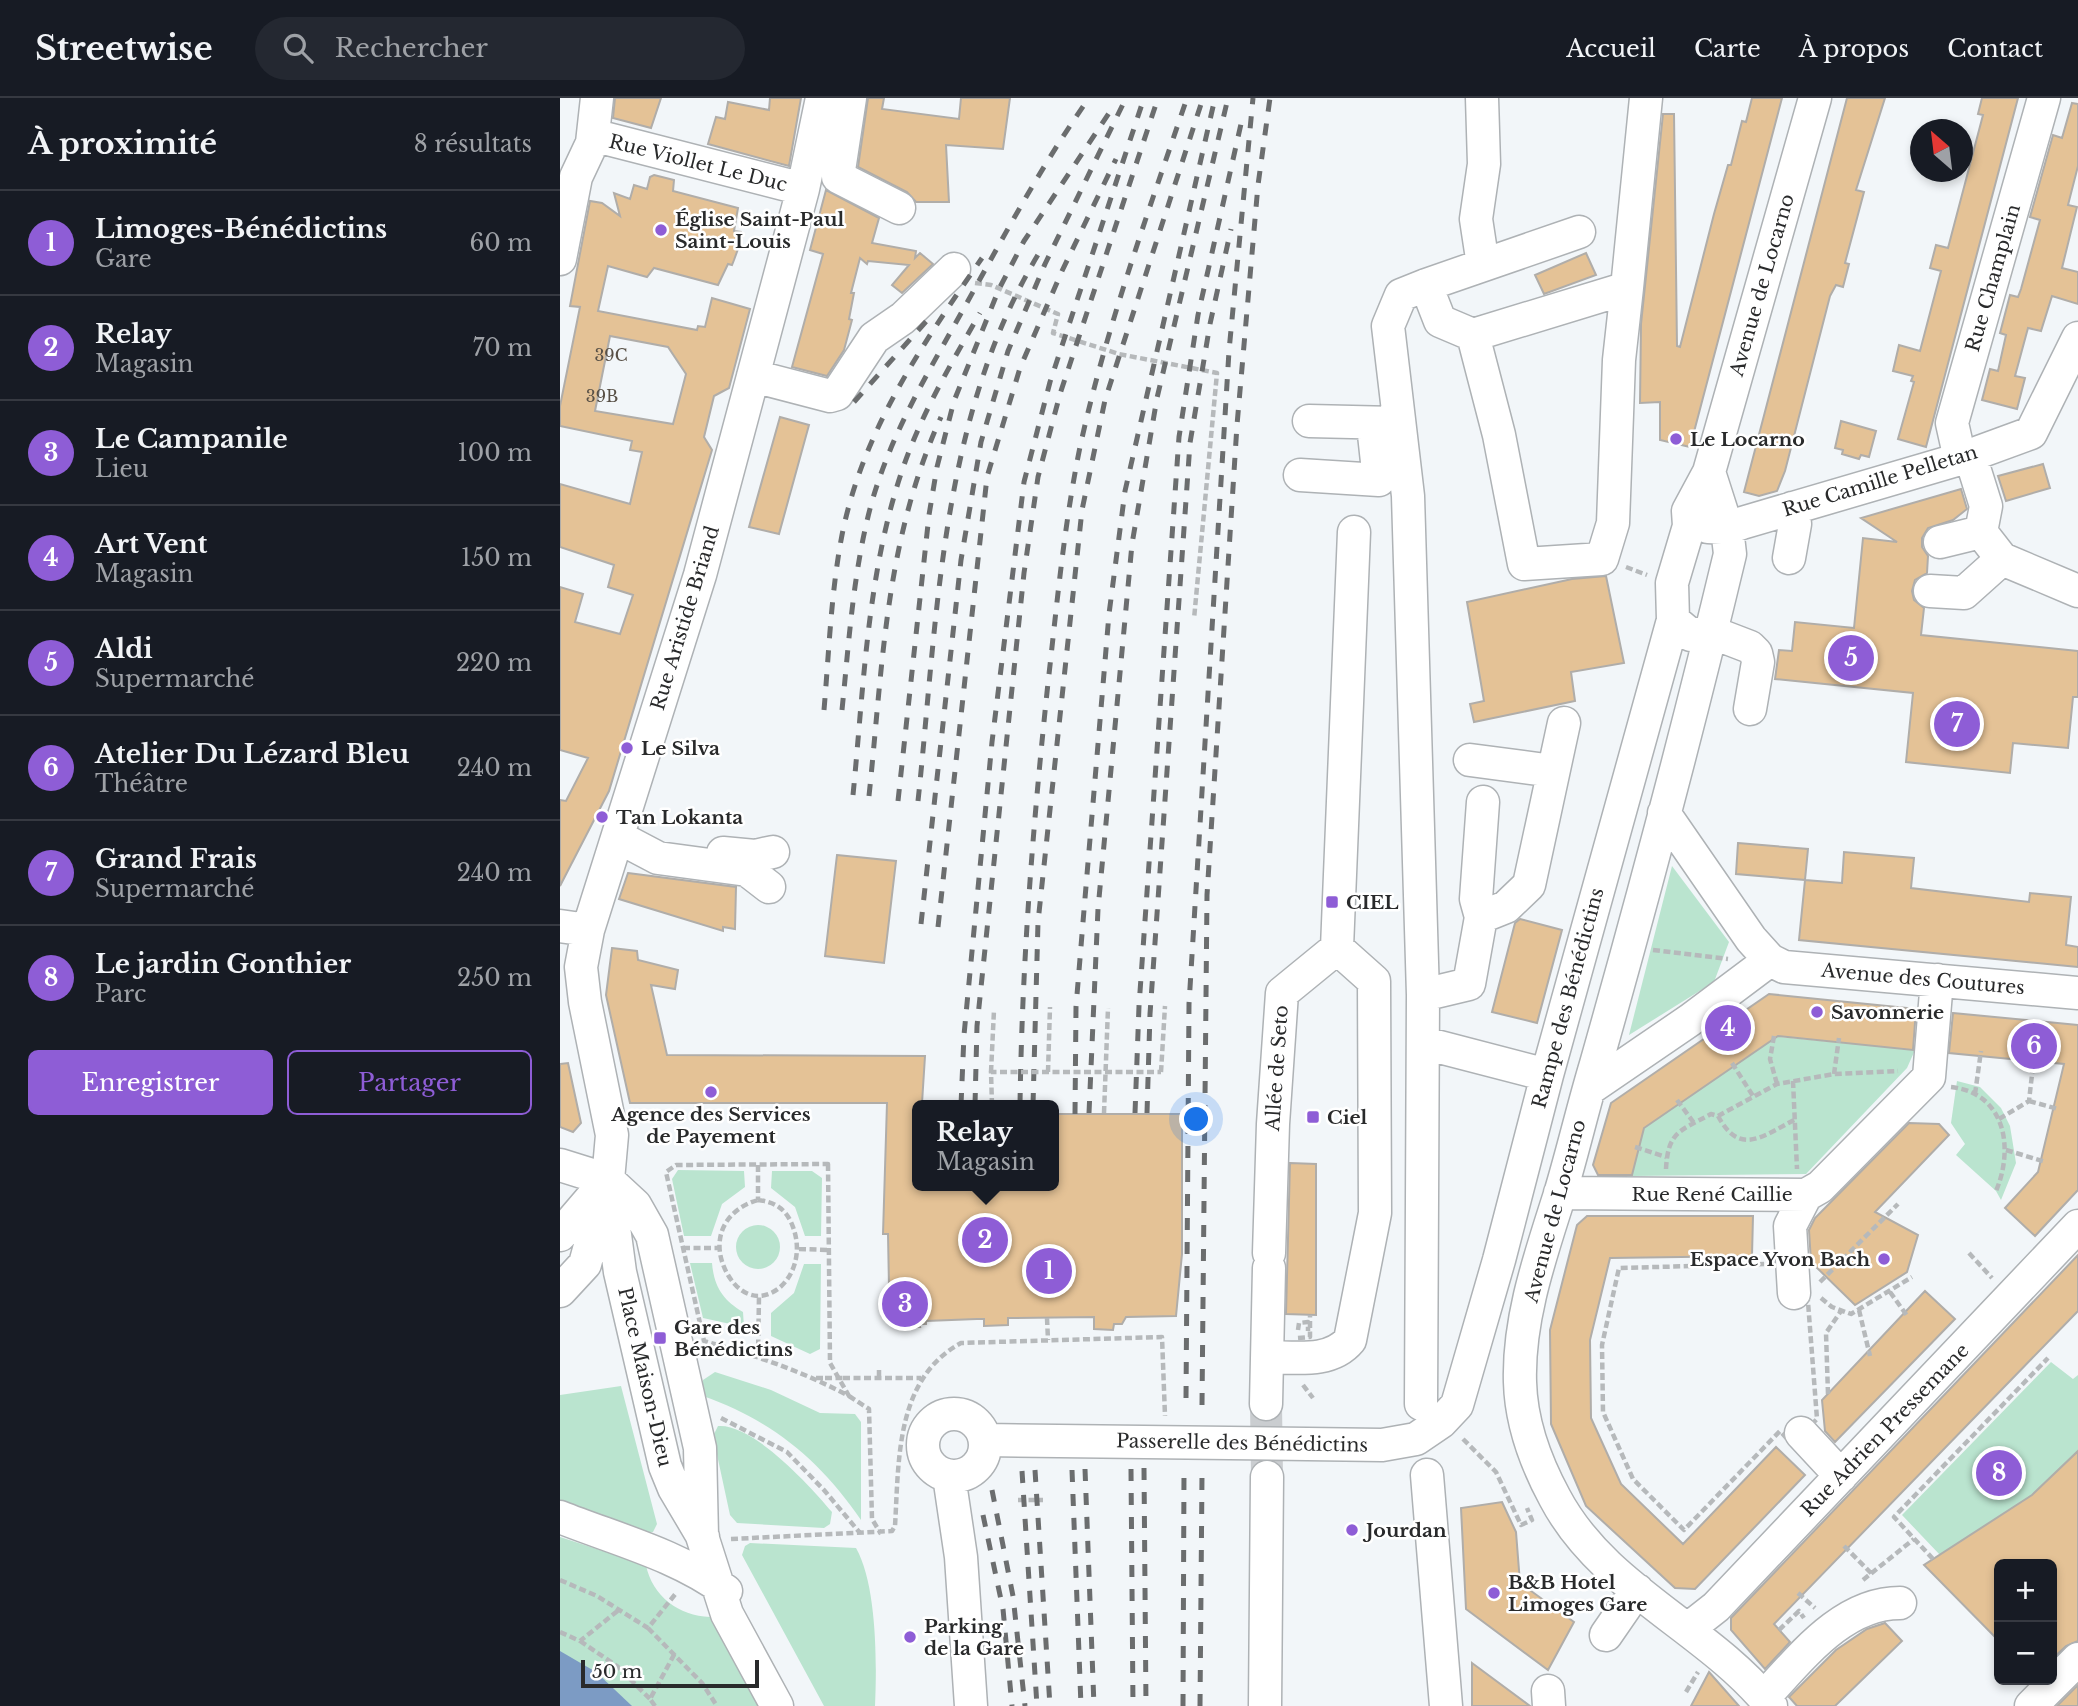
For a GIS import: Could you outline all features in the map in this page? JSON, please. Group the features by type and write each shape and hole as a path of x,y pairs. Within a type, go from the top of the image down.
{"street":[{"path":"560,259 568,177 592,143 597,98"},
{"name":"Rue Aristide Briand","path":"608,1180 612,1135 610,1113 585,1002 574,928 621,833 700,575 803,189 822,98"},
{"path":"850,98 838,177 899,208"},
{"path":"1482,98 1484,164 1476,219 1482,265"},
{"path":"1473,335 1499,435 1524,564 1602,559 1614,523 1619,360 1646,98"},
{"name":"Avenue de Locarno","path":"1689,526 1688,511 1709,472 1815,98"},
{"name":"Rue Champlain","path":"1981,531 1986,506 1952,423 2044,98"},
{"name":"Rue Viollet Le Duc","path":"592,143 604,138 803,189"},
{"path":"1300,475 1379,480 1386,424 1388,326 1401,295 1579,232"},
{"path":"753,376 830,396 837,394 846,385 874,338 903,318 954,269"},
{"path":"1426,285 1440,321 1473,335 1627,288"},
{"name":"Rue Camille Pelletan","path":"1727,528 1965,457 2031,433 2078,338"},
{"path":"1309,421 1386,424"},
{"path":"1386,424 1408,496 1424,1042 1421,1404"},
{"name":"Avenue de Locarno","path":"1709,472 1727,528 1730,554 1664,813 1589,1089 1560,1193 1542,1245 1525,1325 1520,1380 1523,1414 1541,1468 1566,1520 1601,1560 1688,1629 1768,1702"},
{"path":"1789,558 1795,524 1792,508"},
{"path":"1689,526 1727,528"},
{"name":"Rampe des Bénédictins","path":"1466,1377 1673,620 1672,583 1689,526"},
{"path":"1940,542 1981,531 2002,559 2078,591"},
{"path":"1267,1357 1322,1356 1334,1353 1350,1340 1375,1213 1374,981 1337,948 1354,532"},
{"path":"1930,592 1964,593 2002,559"},
{"path":"1673,620 1692,635 1711,632 1750,647 1756,653 1758,662 1750,709"},
{"path":"1480,917 1506,907 1529,885 1564,723"},
{"path":"1470,760 1553,771"},
{"path":"1423,995 1469,984 1480,917 1476,899 1483,802"},
{"path":"1589,1089 1690,1020 1760,950 1664,813"},
{"path":"621,833 721,853 755,856 773,852"},
{"path":"621,833 658,858 747,870 769,887"},
{"name":"Allée de Seto","path":"1266,1404 1273,1124 1282,993 1337,948"},
{"name":"Avenue des Coutures","path":"1760,950 1784,967 2078,993"},
{"name":"Rue René Caillie","path":"1560,1193 1801,1195 1820,1187 1929,1077 1937,980"},
{"path":"560,984 585,1002"},
{"path":"1424,1042 1547,1075"},
{"path":"560,1165 608,1180"},
{"path":"560,1235 608,1180"},
{"path":"560,1291 584,1264 608,1180"},
{"name":"Place Maison-Dieu","path":"608,1180 620,1272 665,1466 728,1592 791,1703"},
{"path":"1799,1288 1790,1226 1801,1195"},
{"name":"Rue Adrien Pressemane","path":"1688,1629 1716,1606 2078,1226"},
{"name":"Passerelle des Bénédictins","path":"985,1440 1342,1446 1399,1444 1416,1439 1450,1413 1457,1405 1466,1377"},
{"path":"953,1414 962,1415 978,1424 985,1440 982,1459 968,1473 949,1476 935,1469 925,1455 925,1436 935,1421 953,1414"},
{"path":"1801,1433 1841,1476"},
{"path":"1427,1475 1446,1706"},
{"path":"949,1476 961,1557 971,1706"},
{"path":"1265,1706 1267,1477"},
{"path":"560,1517 673,1561 728,1592"},
{"path":"1606,1635 1637,1590"},
{"path":"1768,1702 1824,1635 1843,1621 1878,1604 1900,1603"},
{"path":"2007,1706 2031,1706 2078,1659"}],"path":[{"path":"954,269 977,284 991,285 1058,314 1053,333 1119,354 1217,373 1194,619"},
{"path":"1642,949 1730,959 1760,950"},
{"path":"991,1072 1161,1072 1165,1006"},
{"path":"1048,1072 1050,1007"},
{"path":"1104,1113 1108,1008"},
{"path":"992,1100 994,1010"},
{"path":"1774,1036 1770,1059 1777,1084"},
{"path":"1834,1074 1839,1038"},
{"path":"1975,1094 1981,1051"},
{"path":"2029,1101 2034,1057"},
{"path":"1732,1063 1754,1096"},
{"path":"1717,1116 1777,1084 1834,1074 1890,1069 1904,1072 1922,1084"},
{"path":"1793,1081 1801,1195"},
{"path":"1959,1088 1975,1094 1989,1104 1999,1119 2006,1150 1996,1191"},
{"path":"1677,1101 1694,1123"},
{"path":"1999,1119 2029,1101 2058,1109"},
{"path":"1666,1194 1666,1157 1671,1138 1694,1123 1711,1114 1717,1116 1731,1137 1752,1140 1796,1119"},
{"path":"1635,1147 1666,1157"},
{"path":"2006,1150 2046,1162"},
{"path":"698,1354 704,1341 666,1172 676,1166 828,1164 830,1363 849,1396"},
{"path":"758,1165 758,1200"},
{"path":"758,1200 773,1201 789,1216 799,1249 790,1279 778,1291 759,1296 741,1291 728,1275 719,1248 730,1214 741,1205 758,1200"},
{"path":"1799,1288 1817,1419 1792,1444 1780,1431 1684,1530 1633,1479 1603,1412 1602,1345 1619,1268 1799,1288 1898,1204"},
{"path":"683,1248 719,1248"},
{"path":"799,1249 828,1250"},
{"path":"1832,1307 1851,1314 1912,1277"},
{"path":"1890,1292 1908,1317"},
{"path":"758,1357 759,1296"},
{"path":"1859,1310 1870,1356"},
{"path":"1828,1394 1826,1333 1841,1311"},
{"path":"1298,1338 1310,1337 1310,1315"},
{"path":"1047,1318 1048,1340"},
{"path":"702,1536 745,1539 881,1534 891,1531 895,1526 904,1421 921,1378 950,1349 961,1343 1162,1337 1166,1421"},
{"path":"704,1341 815,1378 869,1409 872,1519 881,1534"},
{"path":"1933,1559 1894,1517 2048,1358"},
{"path":"878,1378 879,1367"},
{"path":"815,1378 921,1378"},
{"path":"716,1415 786,1452 824,1490 861,1534"},
{"path":"1458,1434 1496,1472 1521,1525 1532,1520"},
{"path":"1018,1500 1043,1500"},
{"path":"1844,1546 1872,1574"},
{"path":"560,1580 620,1609 648,1628 702,1683 717,1706"},
{"path":"648,1628 680,1588"},
{"path":"1798,1593 1818,1611"},
{"path":"580,1641 620,1609"},
{"path":"560,1632 580,1641 617,1666 655,1706"},
{"path":"650,1699 675,1653"},
{"path":"1686,1692 1697,1672"}],"green space":[{"path":"1672,866 1729,942 1714,982 1629,1035"},
{"path":"1771,1036 1915,1050 1907,1068 1806,1174 1632,1176 1644,1127 1727,1071"},
{"path":"1957,1081 1980,1087 2001,1108 2010,1126 2016,1163 2001,1200 1996,1191 1956,1155 1965,1144 1951,1123"},
{"path":"678,1170 744,1171 745,1187 722,1204 711,1236 684,1236 672,1179"},
{"path":"772,1171 812,1171 822,1178 821,1236 805,1236 795,1207 771,1188"},
{"path":"758,1225 773,1232 780,1247 773,1262 758,1269 743,1262 736,1247 743,1232"},
{"path":"690,1263 712,1263 721,1292 743,1312 744,1327 703,1318"},
{"path":"804,1264 821,1264 820,1349 810,1354 771,1336 771,1313 794,1293"},
{"path":"2051,1362 2073,1379 2078,1375 2078,1451 2032,1495 1940,1555 1902,1515"},
{"path":"715,1372 771,1390 820,1413 855,1414 861,1422 861,1520 829,1479 793,1445 751,1417 703,1396 703,1380"},
{"path":"621,1386 657,1524 653,1532 643,1532 560,1500 560,1395"},
{"path":"718,1426 732,1428 748,1435 780,1458 832,1512 830,1524 824,1528 737,1523 730,1515 713,1436"},
{"path":"560,1537 646,1565 654,1586 669,1602 688,1613 710,1617 759,1706 560,1706"},
{"path":"750,1543 856,1548 863,1564 872,1603 876,1668 875,1706 824,1706 742,1555 745,1546"}],"water":[{"path":"560,1651 596,1672 632,1706 560,1706"}],"building":[{"path":"615,98 661,98 651,128 613,118"},
{"path":"770,98 801,98 789,166 708,144 716,117 725,119 728,102 769,110"},
{"path":"868,98 884,98 882,109 959,119 961,98 1010,98 1003,149 946,145 949,202 916,202 907,192 858,167"},
{"path":"1752,98 1782,98 1690,447 1660,440 1660,402 1640,403 1641,324 1663,114 1674,114 1677,346 1680,347 1728,165 1731,165 1742,121 1746,122"},
{"path":"1847,98 1885,98 1856,190 1864,192 1845,263 1849,264 1843,287 1836,285 1830,296 1785,471 1777,491 1759,496 1744,492"},
{"path":"1982,98 2018,98 1926,447 1898,439 1914,382 1911,381 1913,376 1893,371 1899,345 1920,351 1941,271 1930,268 1936,245 1948,248 1965,182 1973,182 1973,153 1983,115 1978,114"},
{"path":"2072,103 2078,104 2078,166 2068,205 2077,207 2062,268 2078,272 2078,304 2052,296 2041,331 2028,328 2015,376 2025,378 2017,409 1982,400 1990,369 1998,371 2006,335 2000,333 2010,295 2018,297 2040,220 2030,217 2053,135 2062,138"},
{"path":"654,175 674,180 673,191 738,208 734,231 741,232 742,238 734,260 732,265 728,264 718,285 654,268 647,277 608,266 598,311 697,330 698,326 705,327 712,298 750,309 729,388 714,396 704,437 712,450 609,791 560,886 560,800 566,801 588,758 560,750 560,587 583,594 575,622 620,634 633,595 608,587 614,565 560,547 560,484 630,504 642,452 630,450 632,441 560,426 560,406 580,307 570,306 590,201 602,203 620,216 614,193 630,199 634,185 647,189 650,177","holes":["610,336 668,347 686,374 673,424 595,411"]},
{"path":"826,190 879,218 872,243 916,251 915,258 920,253 933,264 902,293 892,285 909,265 868,261 867,264 860,258 851,293 854,293 849,319 852,320 844,350 827,376 792,367 823,254 810,250"},
{"path":"1586,253 1596,275 1544,294 1535,275"},
{"path":"780,417 809,425 779,534 749,527"},
{"path":"1841,421 1876,431 1869,457 1861,455 1859,459 1842,454 1843,450 1835,448"},
{"path":"2043,464 2050,488 2006,501 1998,476"},
{"path":"1961,489 1967,509 1953,520 1928,528 1922,538 1922,547 1928,556 1927,573 1915,580 1912,591 1914,600 1924,608 1921,635 2078,651 2078,697 2073,697 2068,748 2013,743 2010,773 1906,762 1913,693 1775,679 1779,650 1792,651 1795,622 1854,628 1863,538 1897,542 1861,518"},
{"path":"1606,576 1624,663 1571,672 1575,701 1474,722 1470,704 1484,701 1467,602 1572,579"},
{"path":"1738,843 1808,849 1805,880 1736,874"},
{"path":"1844,852 1914,858 1911,888 2029,902 2030,893 2071,897 2066,945 2078,947 2078,967 1799,940 1805,880 1842,883"},
{"path":"837,855 896,861 884,963 825,956"},
{"path":"628,873 736,887 735,929 723,927 723,931 619,899"},
{"path":"1520,919 1562,930 1537,1023 1492,1012 1515,923"},
{"path":"612,948 637,951 638,960 678,970 675,989 651,985 667,1055 925,1056 922,1100 912,1100 912,1191 1059,1191 1059,1114 1182,1114 1182,1254 1176,1316 1126,1317 1122,1324 1114,1324 1113,1330 1094,1329 1094,1317 1008,1318 1008,1325 984,1326 984,1319 977,1319 926,1321 926,1324 919,1324 920,1327 892,1326 882,1316 880,1306 881,1298 889,1287 888,1234 883,1234 887,1103 630,1103 606,995"},
{"path":"1769,994 1916,1009 1913,1050 1778,1036 1644,1128 1632,1175 1598,1175 1593,1165 1611,1103"},
{"path":"1953,1013 2078,1025 2078,1190 2035,1236 2005,1208 2038,1172 2064,1064 1949,1053"},
{"path":"568,1063 581,1123 573,1132 560,1127 560,1064"},
{"path":"1909,1123 1939,1124 1949,1135 1875,1212 1918,1235 1907,1272 1855,1305 1811,1262 1809,1230 1815,1218"},
{"path":"1290,1163 1316,1164 1316,1315 1286,1314"},
{"path":"1587,1216 1753,1216 1752,1256 1610,1258 1590,1340 1591,1418 1621,1484 1683,1544 1776,1447 1805,1475 1695,1589 1675,1588 1586,1506 1551,1424 1550,1330 1577,1225"},
{"path":"2078,1255 2078,1311 1774,1624 1790,1642 1765,1669 1731,1630 1731,1618"},
{"path":"1925,1291 1955,1319 1835,1442 1825,1431 1822,1400"},
{"path":"2078,1451 2078,1641 2066,1646 2057,1654 2057,1559 1994,1559 1994,1636 1924,1565 2032,1495"},
{"path":"1502,1502 1516,1532 1520,1583 1574,1622 1548,1670 1466,1609 1461,1508"},
{"path":"1885,1623 1902,1641 1835,1706 1797,1706 1789,1697 1836,1650 1867,1629"},
{"path":"1472,1663 1530,1706 1472,1706"},
{"path":"1709,1672 1739,1706 1691,1706"},
{"path":"2078,1685 2078,1706 2057,1706"}],"tunnel":[{"path":"1266,1404 1267,1477"}],"railway":[{"path":"842,710 860,556 871,505 889,453 924,380 1008,228 1089,98"},
{"path":"921,924 961,560 981,442 1008,351 1045,264 1126,98"},
{"path":"961,1100 964,1035 992,742 1024,482 1050,382 1144,98"},
{"path":"975,1100 977,1026 1024,573 1038,477 1060,394 1158,98"},
{"path":"1020,1100 1023,999 1033,841 1061,565 1070,506 1080,447 1102,358 1187,98"},
{"path":"1033,1100 1038,922 1082,510 1105,400 1203,98"},
{"path":"1075,1114 1076,1007 1109,614 1125,491 1215,98"},
{"path":"1089,1113 1098,909 1132,544 1157,398 1228,98"},
{"path":"1186,1398 1189,1004 1229,351 1253,98"},
{"path":"1202,1405 1207,895 1237,425 1258,185 1270,98"},
{"path":"898,801 929,515 937,467 954,401 999,289 1024,241 1111,110"},
{"path":"1135,1113 1139,1006 1179,437 1198,315 1243,115"},
{"path":"938,927 987,477 1020,368 1062,271 1116,159"},
{"path":"1147,1113 1150,1014 1190,443 1210,324 1231,229"},
{"path":"918,801 939,586 964,444 983,375 1010,309 1044,245"},
{"path":"824,710 838,557 864,460 897,390 982,258"},
{"path":"853,795 869,628 882,545 892,505 920,425 980,313"},
{"path":"854,402 931,316"},
{"path":"869,796 883,650 897,556 922,463 941,417"},
{"path":"1144,1468 1146,1706"},
{"path":"1085,1469 1094,1706"},
{"path":"1131,1469 1133,1706"},
{"path":"1035,1470 1050,1706"},
{"path":"1072,1470 1081,1706"},
{"path":"1022,1471 1037,1706"},
{"path":"1183,1706 1184,1472"},
{"path":"1200,1706 1202,1475"},
{"path":"992,1490 1013,1596 1025,1706"},
{"path":"983,1515 1003,1609 1012,1706"}],"place":[{"name":"Église Saint-Paul Saint-Louis","path":"661,230"},
{"name":"Le Locarno","path":"1676,439"},
{"name":"Aldi","path":"1851,658"},
{"name":"Grand Frais","path":"1957,724"},
{"name":"Le Silva","path":"627,748"},
{"name":"Tan Lokanta","path":"602,817"},
{"name":"CIEL","path":"1332,902"},
{"name":"Savonnerie","path":"1817,1012"},
{"name":"Art Vent","path":"1728,1028"},
{"name":"Atelier Du Lézard Bleu","path":"2034,1046"},
{"name":"Agence des Services de Payement","path":"711,1092"},
{"name":"Ciel","path":"1313,1117"},
{"name":"Relay","path":"985,1240"},
{"name":"Espace Yvon Bach","path":"1884,1259"},
{"name":"Limoges-Bénédictins","path":"1049,1271"},
{"name":"Le Campanile","path":"905,1304"},
{"name":"Gare des Bénédictins","path":"660,1338"},
{"name":"Le jardin Gonthier","path":"1999,1473"},
{"name":"Jourdan","path":"1352,1530"},
{"name":"B&B Hotel Limoges Gare","path":"1494,1593"},
{"name":"Parking de la Gare","path":"910,1637"}]}
